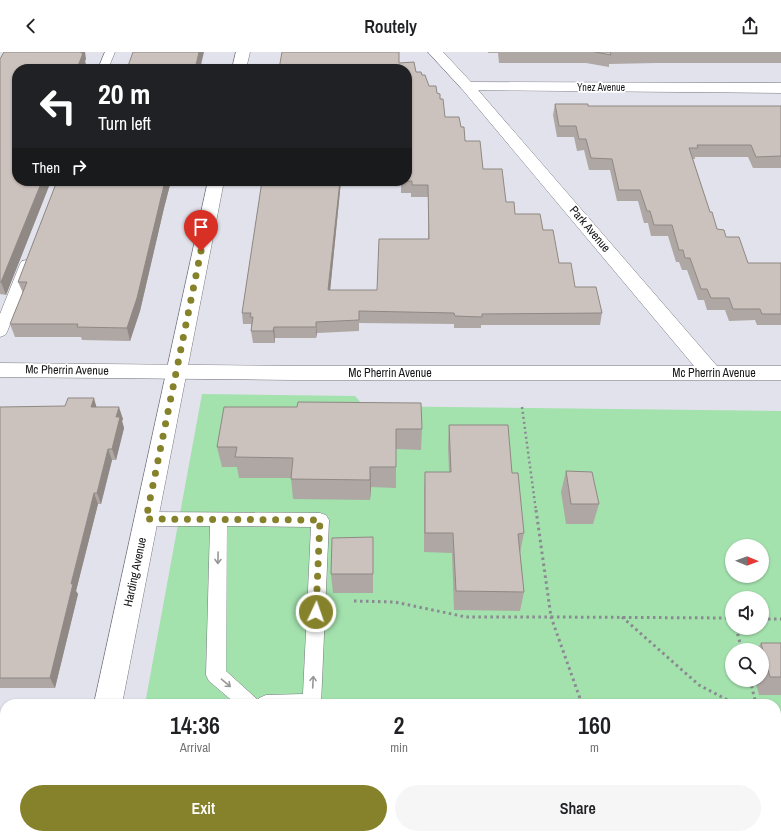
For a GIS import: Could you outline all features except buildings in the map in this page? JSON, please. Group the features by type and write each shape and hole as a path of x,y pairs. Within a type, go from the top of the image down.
{"street":[{"path":"240,64 242,52"},
{"path":"435,52 468,86"},
{"name":"Ynez Avenue","path":"468,86 781,88"},
{"name":"Park Avenue","path":"468,86 712,373"},
{"name":"Harding Avenue","path":"109,699 215,186"},
{"name":"Mc Pherrin Avenue","path":"0,370 294,373 781,373"}],"lane":[{"path":"105,64 110,52"},
{"path":"0,332 31,253"},
{"path":"146,519 320,520 312,699"},
{"path":"218,519 216,675 244,699"}],"path":[{"path":"522,407 551,617 580,699"},
{"path":"354,601 395,602 466,617 725,618"},
{"path":"622,618 699,685 726,699"},
{"path":"769,619 781,619"},
{"path":"752,687 755,699"}],"green space":[{"path":"202,394 355,396 364,406 781,411 781,699 146,699"}],"route":[{"path":"201,251 146,519 320,520 316,612"}]}
